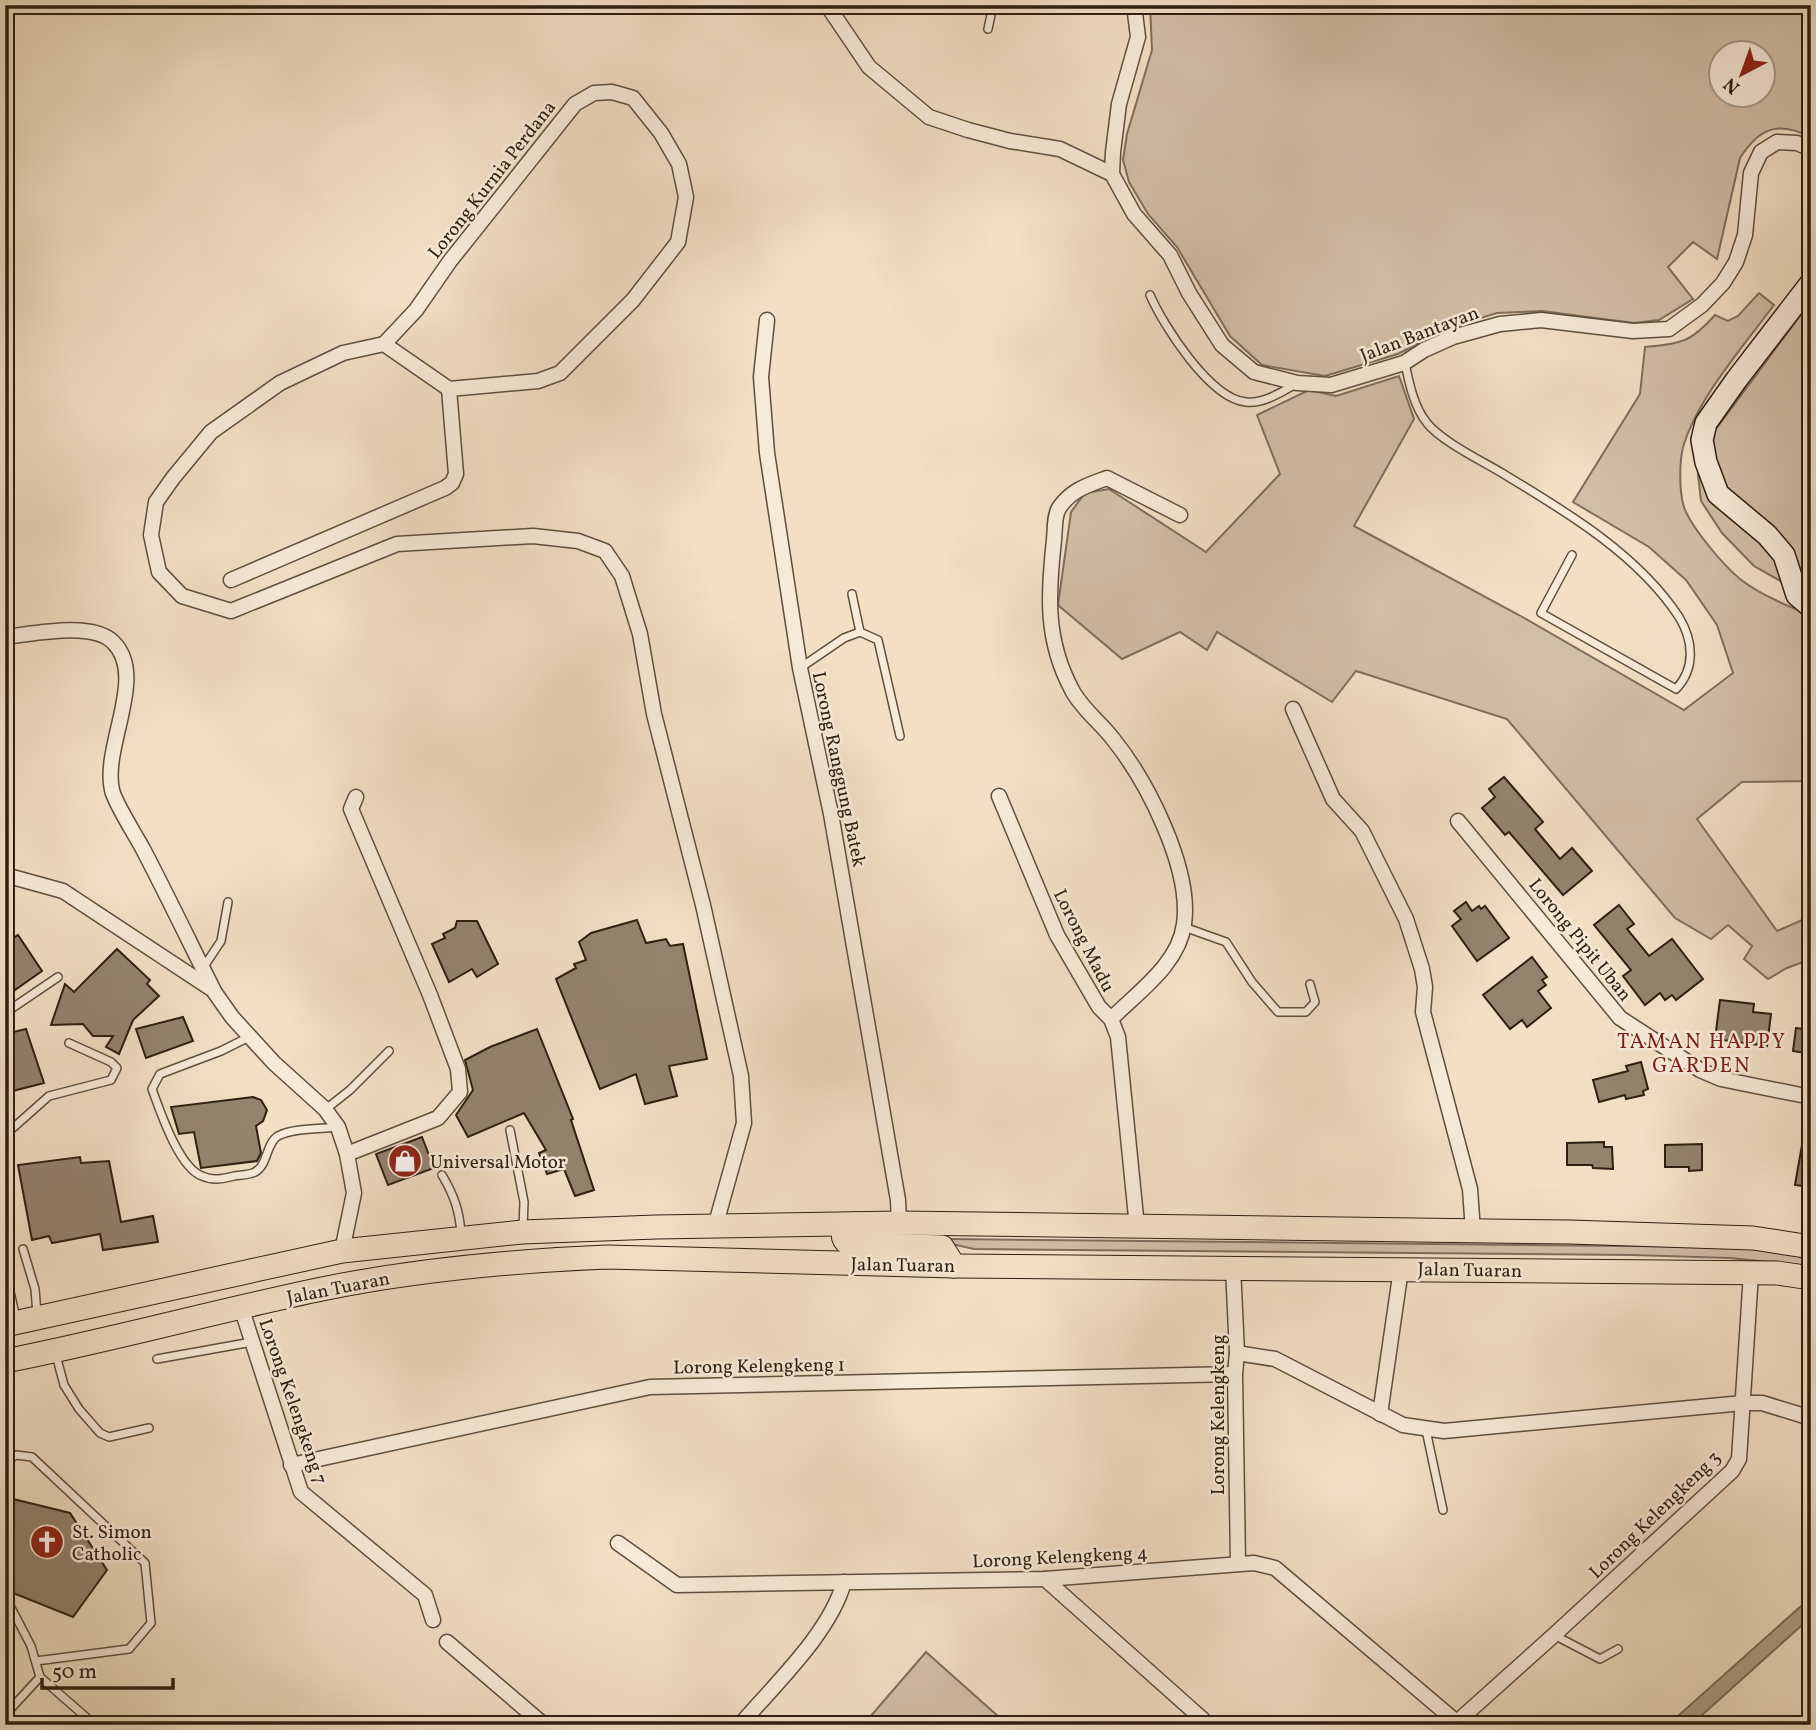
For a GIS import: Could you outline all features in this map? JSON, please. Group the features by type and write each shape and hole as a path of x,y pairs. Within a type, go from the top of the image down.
{"main road":[{"name":"Jalan Tuaran","path":"20,1322 342,1251 522,1232 899,1223 1753,1238 1811,1247"},
{"path":"855,1224 844,1229 842,1234 844,1241 849,1244 942,1247 954,1266"},
{"name":"Jalan Tuaran","path":"5,1361 241,1307 398,1276 571,1258 954,1266 1777,1273 1811,1278"}],"street":[{"path":"827,5 869,67 929,117 1010,141 1060,149 1112,174 1119,104 1138,37 1134,5"},
{"name":"Lorong Kurnia Perdana","path":"384,344 416,310 450,261 575,104 594,93 612,92 632,99 661,133 679,164 686,197 678,242 634,300 560,373 538,381 449,389"},
{"name":"Jalan Bantayan","path":"1112,174 1134,214 1171,255 1189,293 1222,345 1254,372 1297,383 1331,385 1405,363 1424,350 1453,337 1500,324 1541,320 1633,331 1669,329 1709,297 1723,283 1736,262 1745,235 1751,173 1761,152 1777,142 1797,143 1811,149"},
{"path":"1811,283 1706,423 1702,440 1706,462 1718,494 1767,535 1784,555 1797,595 1811,607"},
{"name":"Lorong Ranggung Batek","path":"767,320 761,377 767,453 800,668 851,923 898,1200 899,1223"},
{"path":"231,580 452,483 456,474 449,389 384,344 343,353 280,383 211,432 173,478 156,502 151,535 159,572 181,596 231,611 397,544 533,536 578,541 605,551 622,576 640,634 654,714 704,905 741,1076 744,1123 715,1227"},
{"path":"1111,1019 1171,959 1184,927 1186,900 1178,863 1150,795 1115,740 1073,692 1054,648 1048,592 1057,510 1078,489 1107,478 1180,515"},
{"path":"5,637 79,629 112,640 125,657 126,699 112,746 112,791 180,919 220,1002 249,1037 325,1109 338,1127 347,1154 354,1193 342,1251"},
{"path":"1293,709 1333,799 1362,831 1406,919 1422,970 1425,987 1423,1012 1470,1189 1473,1231"},
{"name":"Lorong Madu","path":"999,796 1057,935 1099,1007 1111,1019 1118,1037 1137,1227"},
{"path":"347,1154 438,1118 460,1092 458,1069 430,995 351,809 356,797"},
{"name":"Lorong Pipit Uban","path":"1458,821 1620,1018 1700,1070 1721,1079 1811,1097"},
{"path":"5,875 62,891 213,990"},
{"name":"Lorong Kelengkeng","path":"1233,1267 1237,1353 1238,1563"},
{"path":"1380,1414 1401,1269"},
{"name":"Lorong Kelengkeng 3","path":"1458,1723 1732,1471 1739,1459 1751,1273"},
{"name":"Lorong Kelengkeng 7","path":"241,1307 298,1486 306,1497 425,1595 433,1620"},
{"path":"1237,1353 1275,1359 1403,1425 1426,1430 1444,1431 1743,1403 1762,1403 1811,1418"},
{"name":"Lorong Kelengkeng 1","path":"291,1465 650,1388 1235,1374"},
{"name":"Lorong Kelengkeng 4","path":"618,1543 677,1585 1045,1579 1254,1563 1275,1568 1458,1723"},
{"path":"1045,1579 1209,1725"},
{"path":"740,1725 824,1627 840,1597 844,1582"},
{"path":"447,1642 544,1725"},
{"path":"1805,1725 1811,1719"}],"lane":[{"path":"819,6 827,5"},
{"path":"988,29 993,5"},
{"path":"1150,295 1159,317 1195,366 1220,390 1246,402 1267,399 1297,383"},
{"path":"1405,363 1415,402 1427,424 1463,451 1555,507 1613,547 1665,595 1688,631 1692,655 1685,680 1676,689 1541,613 1572,555"},
{"path":"852,594 860,632"},
{"path":"800,668 844,638 860,632 878,640 900,736"},
{"path":"202,968 220,941 228,902"},
{"path":"1184,927 1226,942 1252,982 1278,1012 1306,1012 1315,1002 1310,984"},
{"path":"5,1013 58,977"},
{"path":"249,1037 221,1051 160,1074 152,1089 163,1118 189,1168 200,1176 216,1180 255,1172 264,1163 273,1141 279,1136 338,1127"},
{"path":"5,1135 49,1096 111,1080 116,1074 117,1068 111,1062 69,1043"},
{"path":"325,1109 350,1090 389,1051"},
{"path":"510,1130 524,1202 522,1232"},
{"path":"442,1175 451,1189 460,1214 461,1239"},
{"path":"20,1322 35,1289 23,1249"},
{"path":"5,1270 20,1322"},
{"path":"157,1359 252,1342"},
{"path":"55,1351 64,1385 79,1409 100,1433 109,1437 149,1429"},
{"path":"1426,1430 1443,1510"},
{"path":"5,1462 16,1455 32,1457 145,1563 151,1623 129,1649 36,1661"},
{"path":"5,1596 32,1646 40,1677 95,1725"},
{"path":"1554,1636 1600,1659 1618,1649"},
{"path":"5,1715 40,1677"}],"shaded area":[{"path":"1150,5 1811,5 1811,137 1779,128 1755,139 1747,148 1740,158 1717,259 1693,242 1668,267 1693,299 1659,320 1634,323 1542,311 1497,313 1448,328 1398,354 1325,376 1262,365 1230,336 1177,247 1148,214 1129,182 1123,160 1127,134 1152,50"},
{"path":"1759,293 1774,305 1723,372 1700,408 1684,444 1680,476 1682,501 1688,515 1700,535 1725,565 1756,590 1811,615 1811,781 1742,782 1697,819 1777,931 1811,916 1811,959 1768,979 1744,959 1752,946 1728,925 1711,939 1675,918 1507,719 1356,671 1332,702 1217,632 1207,650 1180,632 1122,659 1058,605 1071,512 1085,493 1109,489 1206,552 1280,474 1257,415 1309,390 1336,396 1399,376 1414,419 1354,526 1519,615 1684,710 1733,673 1717,625 1686,580 1649,547 1573,502 1640,394 1645,347 1684,340 1699,331 1715,315 1728,321 1738,316"},
{"path":"1811,301 1811,593 1784,583 1754,566 1722,533 1701,501 1698,475 1704,453 1716,429"},
{"path":"852,1238 1727,1247 1811,1256 1811,1266 1729,1258 1632,1255 974,1249 947,1243"},
{"path":"1811,1597 1811,1617 1691,1725 1668,1725"},
{"path":"926,1652 1008,1725 863,1725"}],"building":[{"path":"1504,777 1543,822 1535,829 1560,859 1572,848 1592,871 1563,895 1509,832 1505,835 1482,808 1495,797 1489,789"},
{"path":"1466,902 1472,911 1479,906 1481,909 1485,906 1509,938 1477,961 1452,926 1461,919 1454,911"},
{"path":"1619,905 1634,924 1627,929 1649,956 1672,939 1703,979 1676,1000 1672,995 1665,1000 1660,993 1645,1005 1623,976 1631,970 1594,925"},
{"path":"637,920 646,943 666,939 670,946 683,944 707,1059 669,1066 677,1096 645,1104 636,1074 600,1089 556,979 576,968 574,964 586,960 579,942 591,933"},
{"path":"457,921 477,921 498,964 477,977 472,969 449,982 432,944 445,938 443,934 455,928"},
{"path":"18,935 42,971 5,997 5,944"},
{"path":"117,949 150,980 147,984 159,996 133,1020 119,1054 106,1047 113,1036 93,1036 83,1024 51,1025 65,984 74,992"},
{"path":"1532,957 1547,977 1542,980 1546,985 1538,991 1551,1008 1527,1027 1522,1020 1510,1029 1483,995"},
{"path":"1720,1000 1754,1004 1753,1012 1771,1014 1767,1046 1715,1039"},
{"path":"183,1017 193,1041 146,1058 136,1029"},
{"path":"1796,1028 1811,1030 1811,1054 1793,1051"},
{"path":"26,1029 44,1083 5,1093 5,1034"},
{"path":"537,1029 573,1119 571,1120 594,1190 575,1196 564,1169 547,1174 539,1153 546,1150 524,1113 468,1137 456,1115 473,1090 465,1060"},
{"path":"1641,1062 1648,1089 1643,1091 1644,1095 1626,1099 1625,1095 1599,1102 1593,1080 1628,1071 1626,1066"},
{"path":"253,1097 261,1100 267,1110 263,1121 256,1126 261,1153 257,1161 201,1168 194,1132 179,1134 171,1107"},
{"name":"Universal Motor","path":"422,1137 434,1168 388,1185 376,1154"},
{"path":"1803,1139 1811,1139 1811,1187 1795,1185"},
{"path":"1604,1142 1604,1147 1612,1147 1613,1169 1593,1168 1592,1165 1567,1165 1567,1143"},
{"path":"1702,1144 1702,1170 1665,1167 1665,1145"},
{"path":"80,1157 81,1163 109,1161 121,1222 153,1216 158,1242 103,1250 100,1234 52,1243 49,1236 32,1240 18,1165"},
{"name":"St. Simon Catholic","path":"5,1497 70,1513 107,1570 73,1617 8,1591 5,1585"}],"place":[{"name":"Universal Motor","path":"405,1161"},
{"name":"St. Simon Catholic","path":"47,1542"}],"district":[{"name":"TAMAN HAPPY GARDEN","path":"1702,1053"}]}
